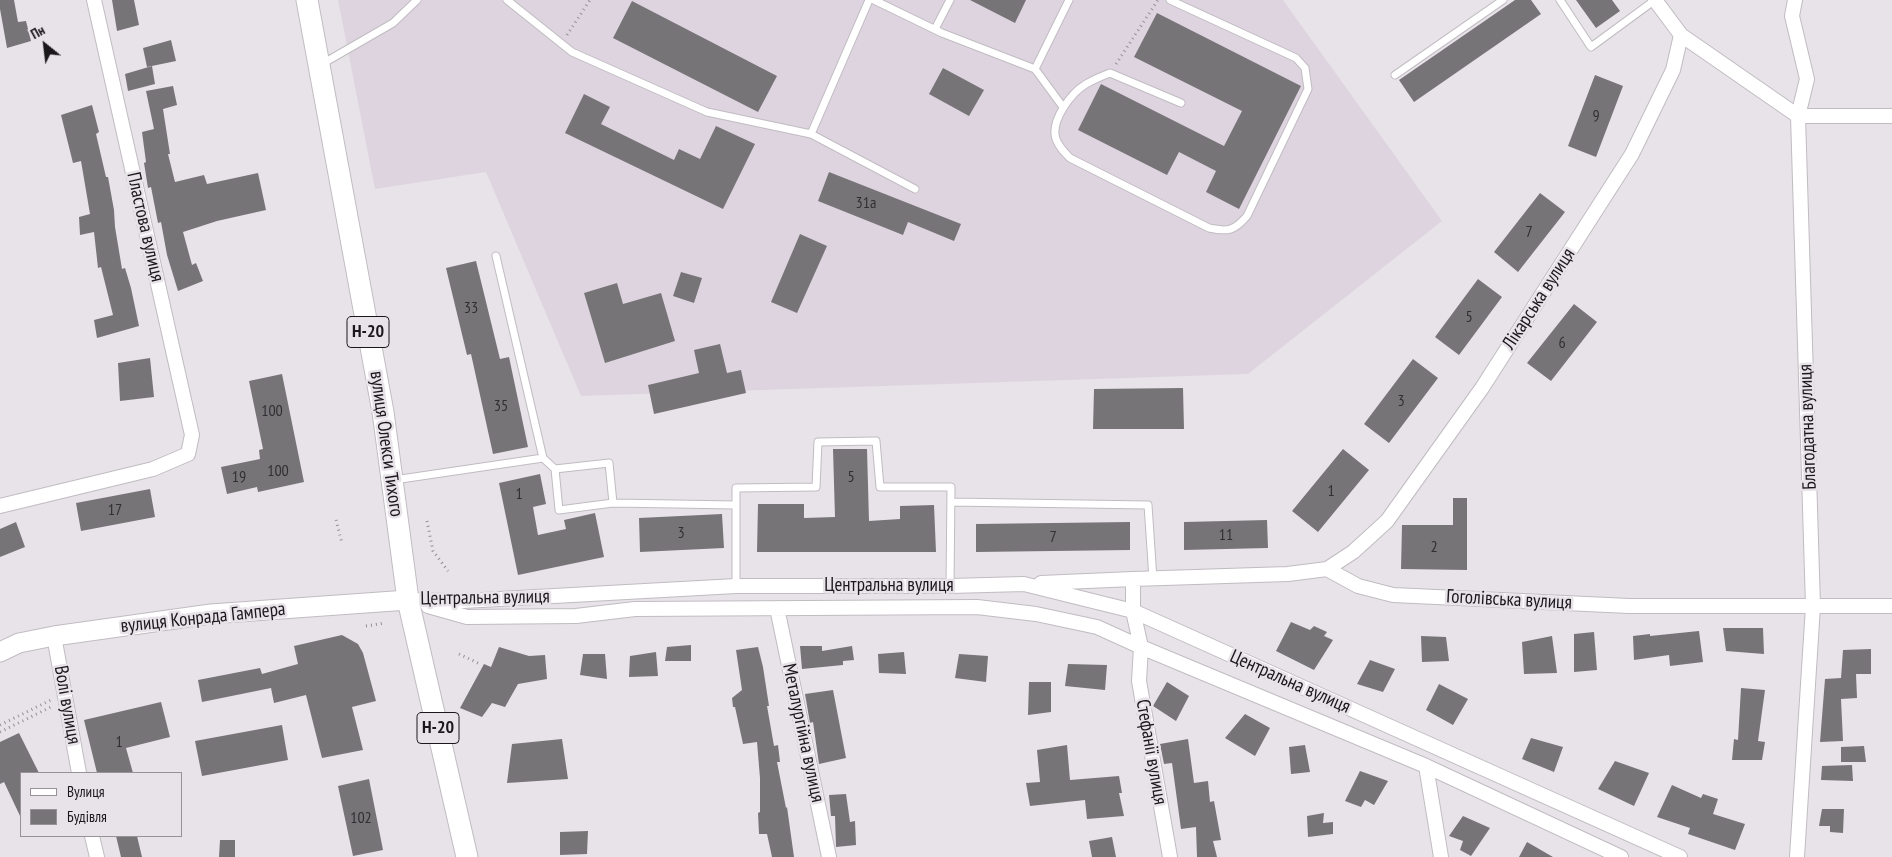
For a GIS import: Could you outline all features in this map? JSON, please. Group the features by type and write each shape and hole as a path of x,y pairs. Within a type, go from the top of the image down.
{"main road":[{"name":"вулиця Олекси Тихого","path":"307,0 383,412 408,600 467,857"},
{"name":"вулиця Конрада Гампера","path":"0,652 19,643 54,636 211,614 408,600"}],"street":[{"name":"Пластова вулиця","path":"0,506 152,469 188,454 192,435 94,0"},
{"path":"1655,0 1681,35 1798,116 1892,116"},
{"name":"Благодатна вулиця","path":"1796,0 1792,16 1806,79 1798,116 1814,606 1797,857"},
{"name":"Лікарська вулиця","path":"1327,568 1353,552 1387,520 1482,388 1632,154 1673,70 1681,35"},
{"path":"1024,584 1288,574 1327,568"},
{"name":"Гоголівська вулиця","path":"1327,568 1358,586 1393,595 1628,606 1892,606"},
{"path":"1133,579 1133,611"},
{"name":"Центральна вулиця","path":"408,600 463,601 736,586 1024,584 1133,611 1680,857"},
{"name":"Центральна вулиця","path":"408,600 467,617 576,616 635,609 777,608 977,607 1036,614 1097,627 1426,766 1621,857"},
{"name":"Металургійна вулиця","path":"777,608 829,857"},
{"name":"Стефанії вулиця","path":"1133,611 1141,647 1139,681 1170,857"},
{"name":"Волі вулиця","path":"54,636 79,772"},
{"path":"1426,766 1441,857"},
{"path":"92,837 97,857"}],"lane":[{"path":"318,66 394,23 417,0"},
{"path":"507,0 572,52 707,112 811,134 915,189"},
{"path":"811,134 869,0"},
{"path":"874,0 935,30 1035,69 1063,107"},
{"path":"935,30 950,0"},
{"path":"1035,69 1069,0"},
{"path":"1170,0 1296,58 1306,68 1308,89 1247,216 1232,230 1221,231 1209,228 1070,158 1060,148 1055,137 1056,126 1063,107 1084,85 1110,73 1181,103"},
{"path":"1395,75 1503,0"},
{"path":"1560,0 1591,47 1655,0"},
{"path":"496,256 543,458 555,469 559,510 613,503 736,505"},
{"path":"736,586 736,488 816,487 818,442 876,441 880,487 951,487 950,586"},
{"path":"392,480 543,458"},
{"path":"555,469 609,463 613,503"},
{"path":"952,502 1148,505 1153,579"}],"path":[{"path":"562,44 590,0"},
{"path":"1110,73 1158,0"},
{"path":"336,520 342,543"},
{"path":"427,521 433,551 448,571"},
{"path":"366,626 385,623"},
{"path":"459,654 480,664"},
{"path":"0,725 65,696"},
{"path":"0,732 65,696"}],"shaded area":[{"path":"338,0 1283,0 1442,221 1248,374 581,396 486,172 375,189"}],"building":[{"path":"0,0 14,0 18,22 26,21 31,41 7,48"},
{"path":"112,0 134,0 139,25 117,31"},
{"path":"970,0 1026,0 1015,23"},
{"path":"1515,0 1531,0 1541,14 1414,102 1399,80"},
{"path":"1576,0 1612,0 1620,11 1596,28"},
{"path":"632,1 777,76 758,112 613,38"},
{"path":"1157,13 1301,86 1239,209 1206,192 1216,171 1179,152 1167,175 1078,130 1101,84 1224,146 1242,111 1134,57"},
{"path":"171,40 176,61 147,67 143,48"},
{"path":"152,66 155,84 128,91 125,74"},
{"path":"943,68 984,90 969,116 929,94"},
{"path":"1595,75 1623,86 1596,157 1568,146"},
{"path":"173,86 177,105 163,109 170,154 168,154 175,182 204,175 207,184 258,173 266,210 217,221 183,232 192,265 196,263 203,281 178,291 167,255 161,222 158,223 151,187 148,188 142,132 154,129 146,91"},
{"path":"584,94 610,107 601,124 674,160 679,149 700,159 716,126 755,144 723,209 565,133"},
{"path":"92,105 99,132 96,134 106,177 108,177 122,269 125,268 131,288 139,326 97,338 94,320 113,315 101,267 98,268 94,232 80,235 79,217 90,214 81,161 73,163 61,115"},
{"path":"829,172 961,224 954,241 908,222 903,235 818,201"},
{"path":"1540,193 1565,212 1518,272 1494,252"},
{"path":"800,234 827,246 797,313 771,302"},
{"path":"476,261 500,359 509,357 528,447 493,454 471,354 467,355 446,268"},
{"path":"681,272 702,278 694,303 673,296"},
{"path":"1478,279 1502,297 1459,355 1435,337"},
{"path":"617,283 623,304 661,293 675,341 605,363 584,293"},
{"path":"1574,304 1597,322 1551,381 1527,363"},
{"path":"720,344 727,373 741,370 746,393 654,414 648,385 699,373 694,350"},
{"path":"150,358 154,397 120,401 118,363"},
{"path":"1413,359 1438,378 1389,443 1364,424"},
{"path":"282,374 304,482 258,492 257,487 227,494 221,467 260,459 259,450 263,449 249,381"},
{"path":"1183,388 1184,429 1093,429 1094,389"},
{"path":"833,449 867,449 869,521 900,519 900,506 934,505 936,552 757,552 758,504 804,504 804,518 835,517"},
{"path":"1343,449 1369,470 1318,532 1292,511"},
{"path":"540,474 546,504 533,507 538,535 566,529 564,520 595,513 604,557 518,575 499,483"},
{"path":"150,489 155,517 81,531 76,503"},
{"path":"1453,498 1467,498 1467,570 1401,569 1402,525 1453,525"},
{"path":"722,514 724,548 640,552 639,518"},
{"path":"1267,520 1268,548 1184,550 1184,522"},
{"path":"16,522 25,547 0,557 0,529"},
{"path":"1130,522 1130,550 976,552 976,524"},
{"path":"1291,622 1310,630 1314,626 1327,632 1324,636 1333,640 1314,670 1276,651"},
{"path":"1723,628 1763,628 1764,654 1726,651"},
{"path":"1699,631 1703,662 1670,666 1669,655 1634,660 1633,636"},
{"path":"1594,632 1597,670 1574,672 1574,634"},
{"path":"342,635 358,644 363,653 376,701 352,707 363,750 322,758 306,695 274,703 271,688 202,702 198,680 260,668 262,674 298,664 294,646"},
{"path":"1421,636 1446,637 1449,661 1422,662"},
{"path":"1552,636 1557,673 1524,674 1522,642"},
{"path":"691,645 691,661 665,661 667,647"},
{"path":"800,646 822,646 822,651 852,646 854,660 843,661 843,665 802,669"},
{"path":"499,647 529,656 545,655 547,679 518,684 505,707 492,703 482,717 460,708 484,664 491,667"},
{"path":"758,647 763,667 774,746 778,745 780,762 777,762 787,807 794,857 772,857 767,834 759,834 760,778 757,742 743,744 735,707 733,707 732,698 742,690 736,650"},
{"path":"1871,649 1871,674 1856,674 1857,698 1841,699 1843,741 1820,742 1825,679 1841,678 1843,650"},
{"path":"656,652 658,676 629,677 630,656"},
{"path":"904,652 906,674 879,673 878,654"},
{"path":"583,654 605,654 607,679 580,675"},
{"path":"959,654 988,656 986,682 955,678"},
{"path":"1370,660 1395,669 1383,692 1357,684"},
{"path":"1068,664 1107,665 1105,690 1065,686"},
{"path":"1029,682 1051,682 1051,712 1028,715"},
{"path":"1167,682 1189,696 1176,721 1153,706"},
{"path":"1439,684 1468,699 1453,725 1426,710"},
{"path":"1741,688 1765,690 1758,741 1765,742 1762,760 1732,760 1734,739 1738,740"},
{"path":"833,690 846,758 819,764 813,722 810,723 805,694"},
{"path":"161,702 170,737 126,748 133,772 97,772 84,720"},
{"path":"1245,714 1270,728 1255,756 1225,738"},
{"path":"282,725 288,760 202,776 195,741"},
{"path":"19,733 38,772 20,772 20,816 4,782 0,784 0,742"},
{"path":"1531,738 1563,747 1554,772 1522,759"},
{"path":"562,739 568,779 507,783 512,744"},
{"path":"1188,739 1194,783 1208,781 1210,802 1214,801 1221,840 1213,841 1217,857 1197,857 1196,827 1181,829 1172,763 1164,764 1160,744"},
{"path":"1067,745 1070,780 1119,776 1122,793 1119,793 1124,816 1087,819 1085,800 1030,806 1026,783 1040,782 1037,750"},
{"path":"1305,745 1310,772 1291,774 1289,747"},
{"path":"1864,746 1866,762 1841,762 1841,747"},
{"path":"1615,761 1649,773 1634,806 1598,789"},
{"path":"1852,765 1853,781 1821,780 1822,766"},
{"path":"1360,771 1388,781 1374,805 1365,800 1361,807 1345,801"},
{"path":"369,779 383,850 353,856 338,786"},
{"path":"1672,785 1701,798 1703,794 1718,799 1713,814 1745,824 1735,850 1688,834 1690,828 1657,817"},
{"path":"846,794 850,822 855,821 856,845 836,847 835,816 831,816 829,795"},
{"path":"1822,809 1844,809 1843,833 1830,832 1830,826 1819,826"},
{"path":"1324,813 1323,823 1333,822 1333,834 1308,837 1307,816"},
{"path":"1463,816 1490,828 1471,856 1460,850 1463,841 1449,836"},
{"path":"588,831 587,854 560,855 560,832"},
{"path":"116,837 137,837 142,857 121,857"},
{"path":"1112,837 1116,857 1092,857 1089,841"},
{"path":"220,840 235,840 235,857 219,857"},
{"path":"1527,842 1553,857 1519,857"}]}
